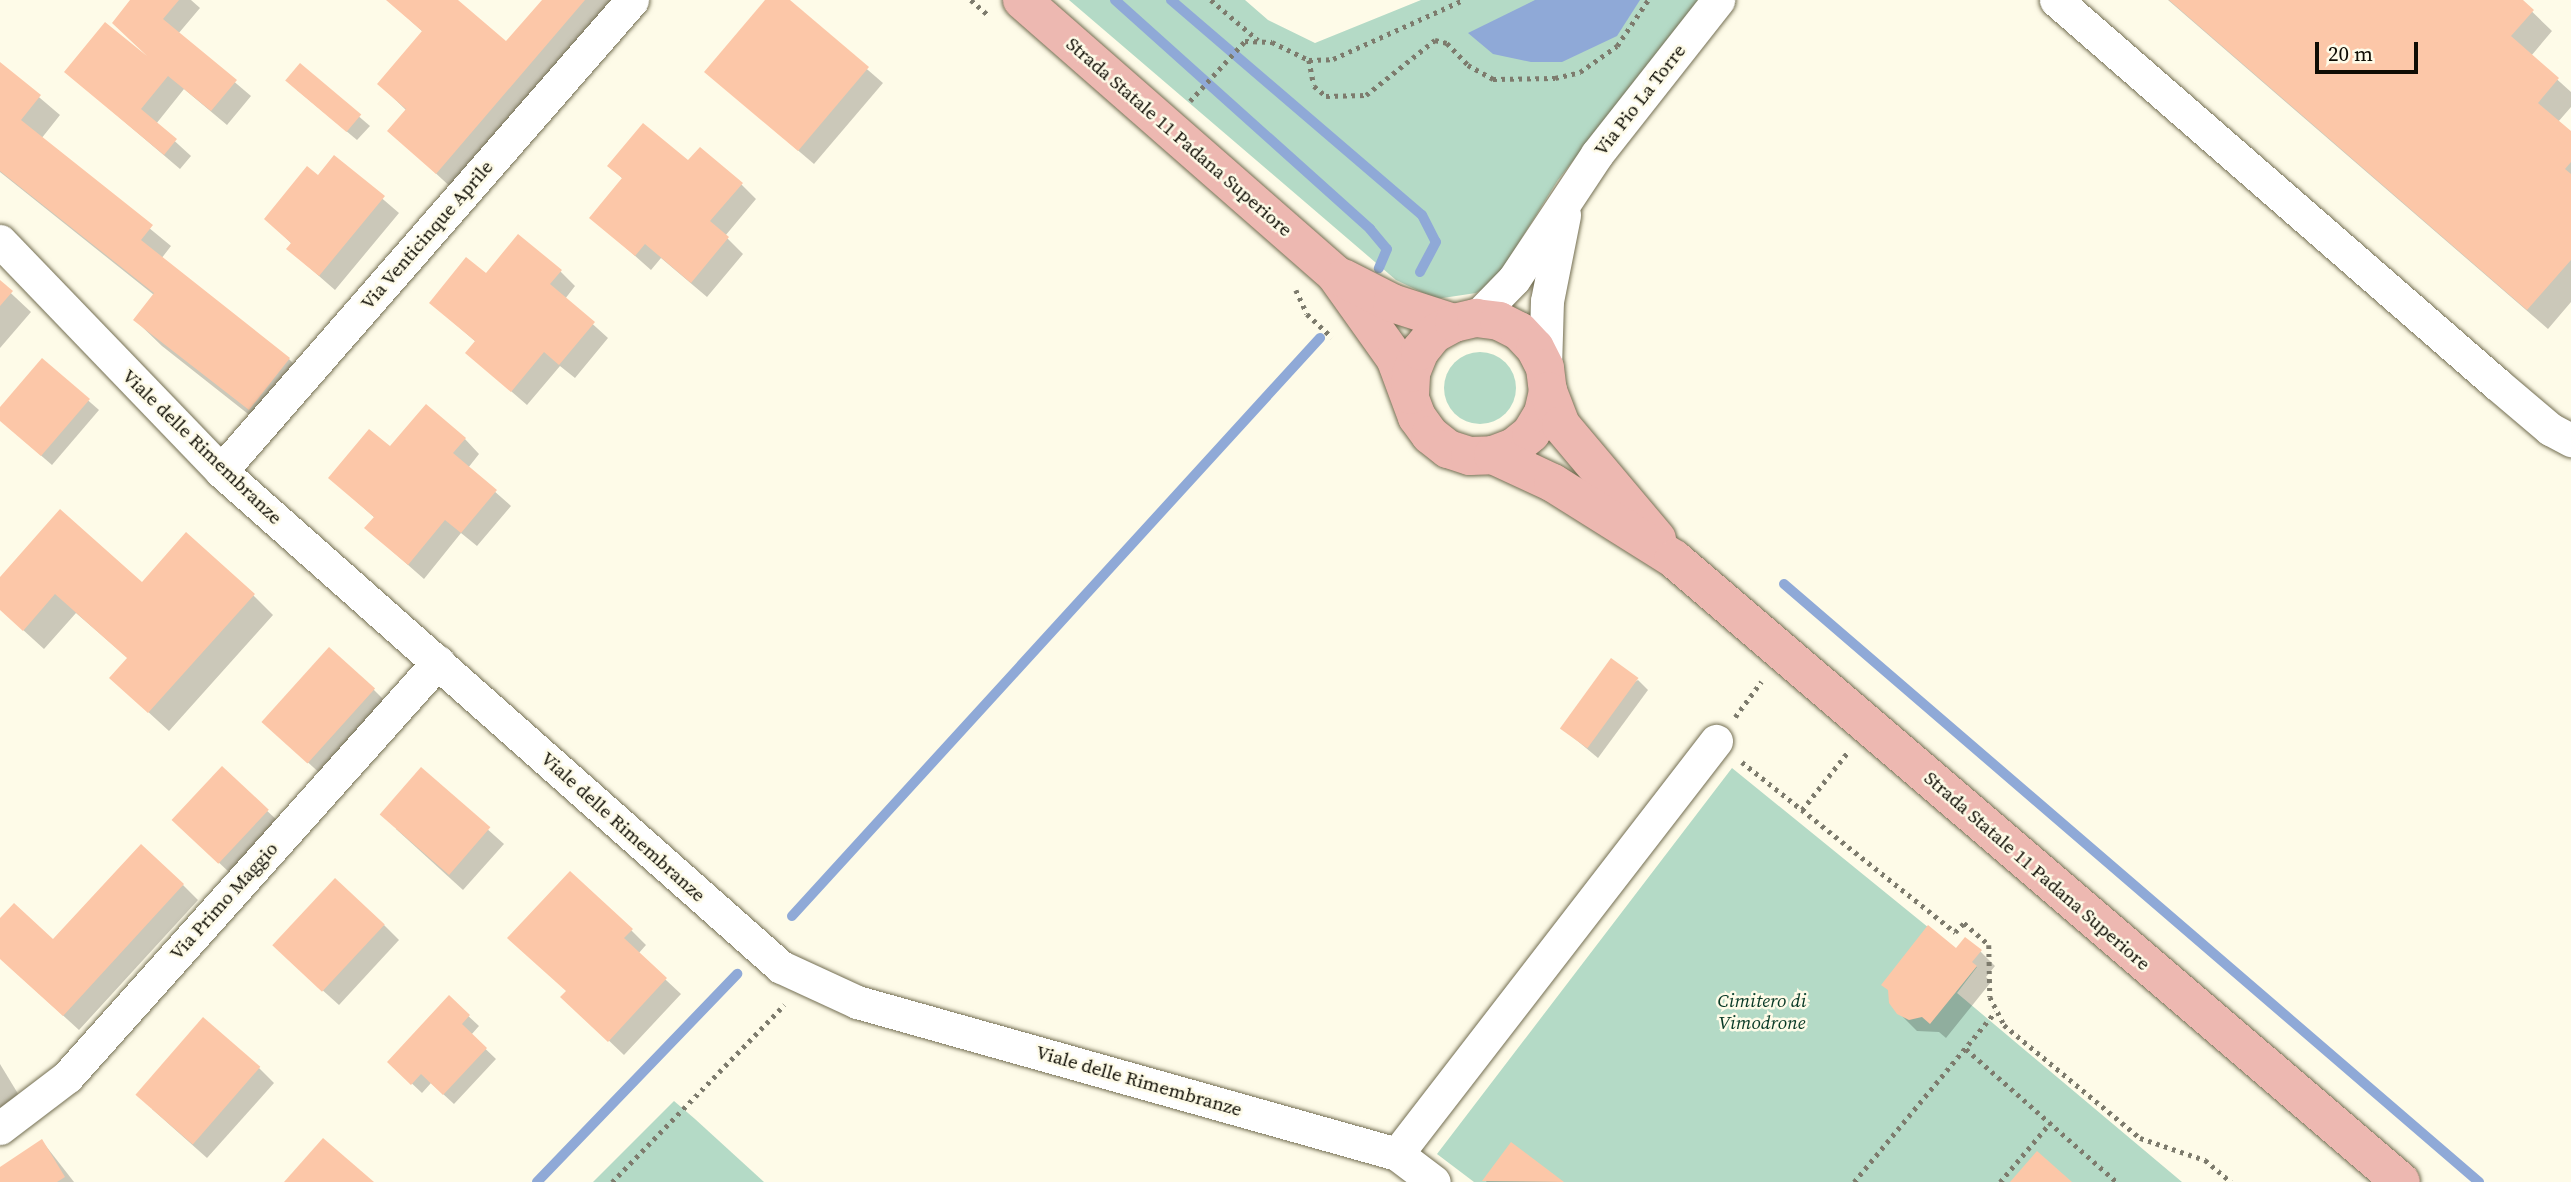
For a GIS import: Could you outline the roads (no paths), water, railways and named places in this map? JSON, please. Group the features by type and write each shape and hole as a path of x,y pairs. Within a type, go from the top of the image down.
{"main road":[{"name":"Strada Statale 11 Padana Superiore","path":"1022,0 1335,274 1379,331 1410,395 1417,417 1430,435 1470,456 1493,455 1553,483 1674,559 2401,1182"},
{"name":"Strada Statale 11 Padana Superiore","path":"1335,274 1392,303 1465,320 1499,321 1519,331 1535,348 1561,425 1674,559"},
{"path":"1410,395 1411,373 1420,351 1434,334 1465,320"},
{"path":"1493,455 1514,447 1531,433 1543,413 1547,379"}],"street":[{"name":"Via Venticinque Aprile","path":"221,471 632,0"},
{"name":"Via Pio La Torre","path":"1465,320 1514,279 1597,155 1718,0"},
{"path":"2056,0 2497,384 2550,429 2571,440"},
{"name":"Via Pio La Torre","path":"1547,379 1546,301 1566,203"},
{"name":"Viale delle Rimembranze","path":"0,241 166,418 221,471 774,961 806,982 856,1002 1397,1154 1434,1182"},
{"name":"Via Primo Maggio","path":"0,1128 67,1077 438,662"},
{"path":"1397,1154 1716,741"}],"water":[{"path":"1535,0 1640,0 1617,36 1562,62 1531,62 1493,54 1468,33"}],"waterway":[{"path":"1115,0 1370,229 1387,249 1379,268"},
{"path":"1171,0 1422,215 1436,242 1420,272"},
{"path":"792,916 1320,338"},
{"path":"1784,584 2479,1182"},
{"path":"537,1182 737,974"}],"park label":[{"name":"Cimitero di Vimodrone","path":"1762,1012"}]}
